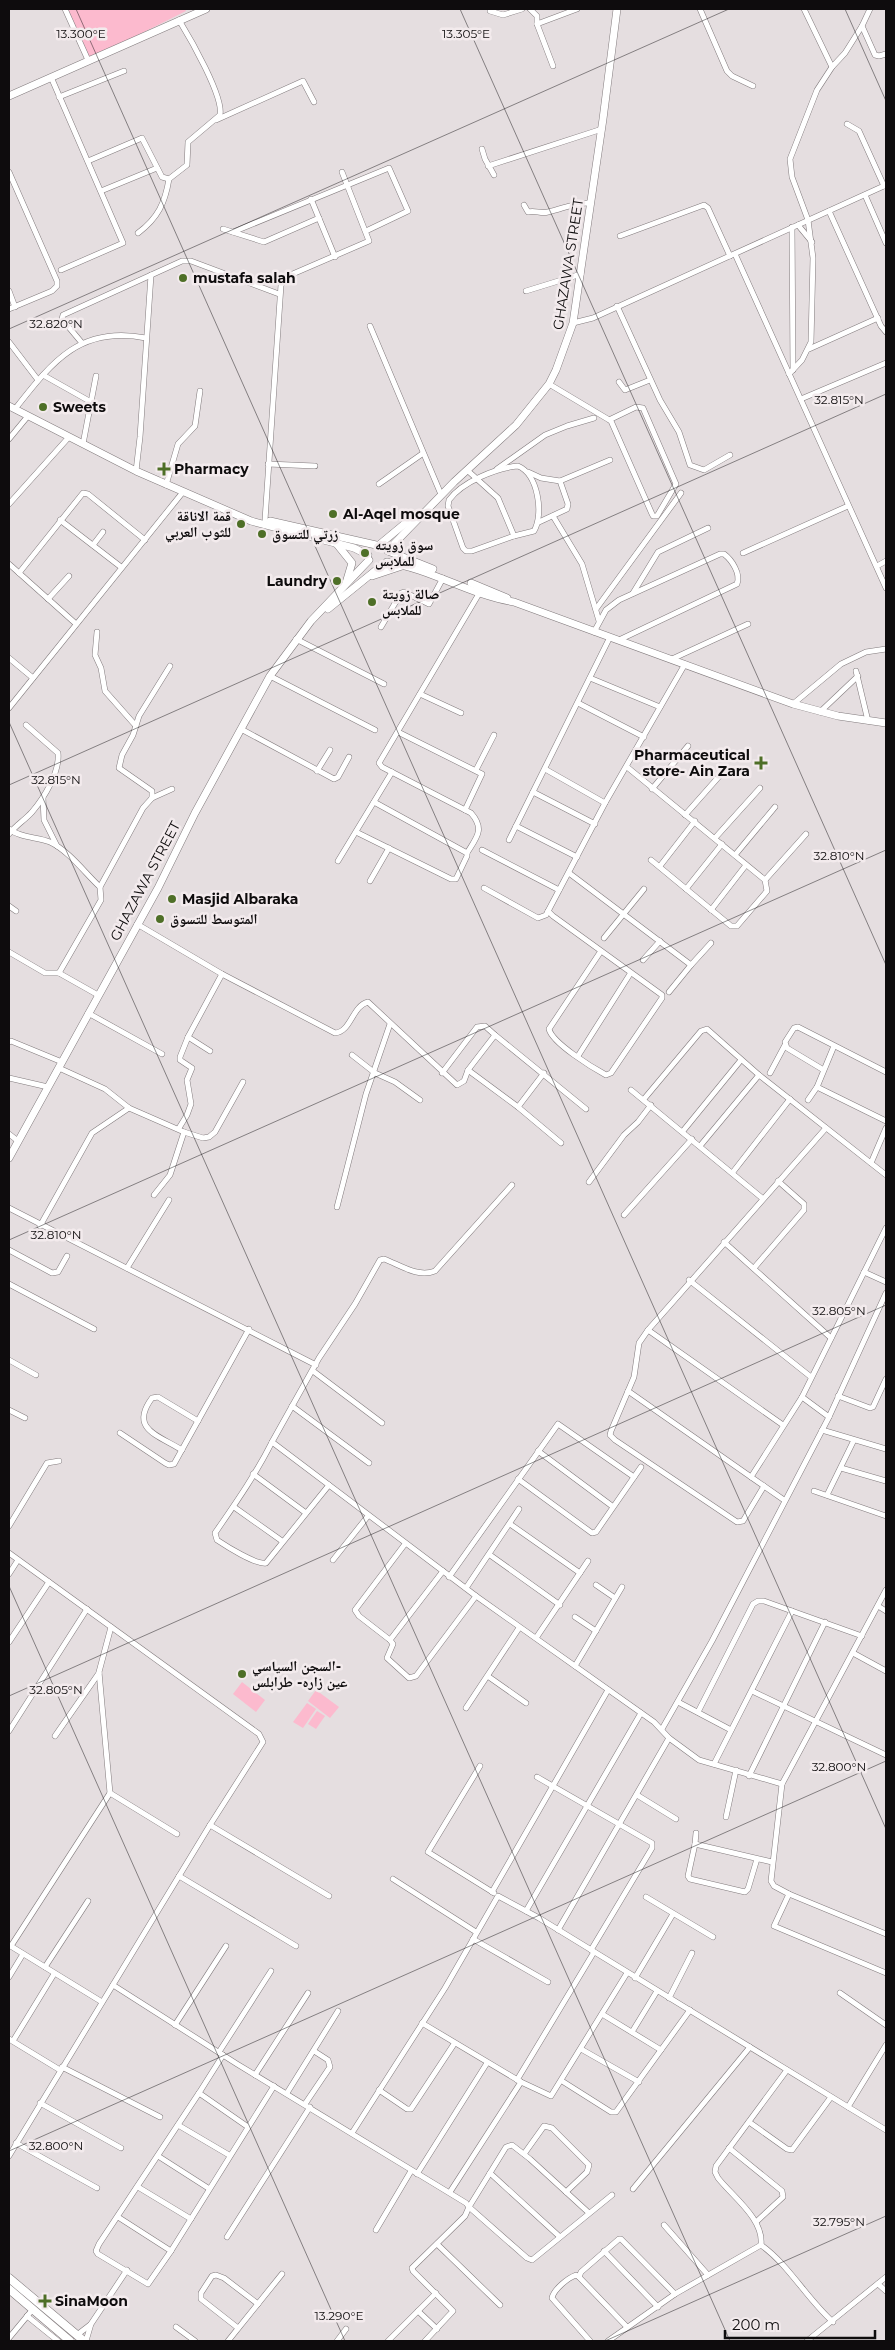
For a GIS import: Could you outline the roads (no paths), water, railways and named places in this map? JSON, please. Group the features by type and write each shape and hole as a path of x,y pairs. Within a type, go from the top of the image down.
{"main road":[{"path":"9,96 179,20 192,12 206,9"},
{"name":"GHAZAWA STREET","path":"388,550 454,482 516,425 549,384 564,351 573,323 602,129 617,9"},
{"path":"12,408 166,485 255,522 359,550 375,566 384,564 404,565 514,602 793,704 820,712 886,724"},
{"name":"GHAZAWA STREET","path":"378,545 454,482"},
{"path":"243,517 265,520 378,545 498,593 514,602"},
{"path":"336,543 352,563 345,586"},
{"path":"368,558 370,550 378,545"},
{"path":"384,564 389,558 388,550"},
{"name":"GHAZAWA STREET","path":"9,1158 270,676 296,639 368,558"},
{"name":"GHAZAWA STREET","path":"311,621 384,564"},
{"path":"360,582 404,565"},
{"path":"9,2278 74,2338"},
{"path":"9,2289 30,2312 74,2338 85,2341"}],"street":[{"path":"65,9 88,60"},
{"path":"490,11 503,16 522,9"},
{"path":"530,9 537,16 537,24 553,66"},
{"path":"537,24 577,9"},
{"path":"700,9 728,71 732,76 753,86"},
{"path":"804,9 832,67"},
{"path":"791,372 809,349 813,333 812,243 808,220 792,178 790,159 817,90 832,67 845,53 870,9"},
{"path":"138,233 150,224 159,213 166,194 169,178 187,165 188,142 220,115 220,103 179,20"},
{"path":"862,26 875,55 886,54"},
{"path":"59,97 124,71"},
{"path":"51,77 123,243 61,270"},
{"path":"214,121 301,82 306,84 314,102"},
{"path":"573,323 585,321 885,185 859,131 847,124"},
{"path":"488,166 602,129"},
{"path":"88,162 142,138 162,177 169,178"},
{"path":"482,149 494,176"},
{"path":"101,192 157,168"},
{"path":"233,232 388,168 407,208 407,212 366,231"},
{"path":"9,172 57,281 57,286 52,291 9,310"},
{"path":"265,520 279,294 284,279 367,243 369,238 342,172"},
{"path":"865,195 886,243"},
{"path":"311,200 335,257"},
{"path":"524,205 528,212 536,210 547,213 571,204 591,203"},
{"path":"620,236 704,205 708,208 791,372 848,506 886,588"},
{"path":"829,211 886,332"},
{"path":"223,229 264,242 319,218"},
{"path":"795,226 812,243"},
{"path":"791,372 795,226"},
{"path":"82,343 62,319 63,315 182,261 191,261 279,294"},
{"path":"526,291 580,274"},
{"path":"136,471 151,275"},
{"path":"9,291 15,307"},
{"path":"617,306 650,380 679,432 690,466 704,470 730,454"},
{"path":"809,349 878,318"},
{"path":"370,326 422,454 440,492"},
{"path":"12,408 62,356 82,343 119,334 146,338"},
{"path":"9,342 38,380"},
{"path":"801,399 886,363"},
{"path":"43,375 91,402"},
{"path":"83,444 96,376"},
{"path":"618,382 626,390 650,380"},
{"path":"549,384 609,420 652,514 657,516 676,484 643,408 636,407 609,420"},
{"path":"166,485 178,444 196,426 200,391"},
{"path":"9,440 28,416"},
{"path":"490,474 545,435 594,418"},
{"path":"9,504 69,437"},
{"path":"379,484 422,454"},
{"path":"526,471 536,492 539,522 534,531 472,551 466,551 462,548 448,506 449,500 464,485 508,467 518,466 540,478 560,482 610,460"},
{"path":"268,464 315,466"},
{"path":"467,470 498,498 514,536"},
{"path":"539,522 568,508 560,482"},
{"path":"9,708 183,492"},
{"path":"19,573 60,520 85,493 145,540"},
{"path":"596,609 681,493"},
{"path":"744,553 848,506"},
{"path":"553,516 579,559 599,622"},
{"path":"60,520 121,567"},
{"path":"633,593 658,552 708,528"},
{"path":"93,545 103,532"},
{"path":"594,632 610,605 633,593 724,554 731,560 739,578 738,584 619,640"},
{"path":"877,566 886,561"},
{"path":"9,564 76,623"},
{"path":"48,599 69,576"},
{"path":"381,628 401,593 404,592 429,604 443,578"},
{"path":"356,832 453,880 456,879 468,856 467,853 477,837 478,820 465,810 392,772 379,763 480,592"},
{"path":"672,659 748,624"},
{"path":"97,632 95,655 101,668 105,691 136,726"},
{"path":"509,840 610,637"},
{"path":"296,639 384,684"},
{"path":"793,704 841,664 866,652 886,649"},
{"path":"9,658 33,678"},
{"path":"484,888 538,918 543,918 569,873 605,803 685,664"},
{"path":"152,798 152,791 119,768 122,755 150,695 170,666"},
{"path":"820,712 857,674 868,722"},
{"path":"270,676 375,730"},
{"path":"590,678 660,707"},
{"path":"420,694 461,713"},
{"path":"578,703 644,737"},
{"path":"9,831 33,811 43,796 58,762 58,753 26,725"},
{"path":"241,729 317,771 336,779 349,757"},
{"path":"398,732 482,774 465,810"},
{"path":"476,770 494,735"},
{"path":"652,789 688,746"},
{"path":"317,771 330,750"},
{"path":"627,767 765,880 767,891 737,926 731,926 651,860"},
{"path":"545,769 605,803"},
{"path":"338,861 392,772"},
{"path":"685,815 723,772"},
{"path":"715,838 760,788"},
{"path":"59,974 101,900 100,887 143,808 152,798 172,789"},
{"path":"533,792 595,824"},
{"path":"43,796 44,820 57,846"},
{"path":"374,802 467,853"},
{"path":"735,855 776,807"},
{"path":"660,866 695,822"},
{"path":"516,826 577,857"},
{"path":"9,831 48,841 57,846 100,887"},
{"path":"765,880 806,834"},
{"path":"686,889 722,844"},
{"path":"370,881 389,848"},
{"path":"482,850 559,890"},
{"path":"711,910 746,865"},
{"path":"569,873 691,965"},
{"path":"604,938 644,889"},
{"path":"9,906 16,911"},
{"path":"548,910 553,916 601,951 662,998 611,1073 606,1075 558,1042 549,1029 601,951"},
{"path":"136,924 222,974 335,1034 342,1032 365,1002 371,1004 442,1073 456,1084 464,1081 468,1070 495,1034"},
{"path":"643,960 660,941"},
{"path":"669,992 711,943"},
{"path":"9,952 45,973 59,974 98,995"},
{"path":"178,1128 187,1115 191,1104 187,1080 192,1067 180,1058 188,1037 222,974"},
{"path":"578,1056 630,974"},
{"path":"88,1013 162,1054"},
{"path":"338,1207 366,1094 390,1024"},
{"path":"442,1073 477,1027 485,1026 586,1109"},
{"path":"770,1074 791,1030 798,1027 886,1072"},
{"path":"644,1099 704,1029 711,1031 759,1075 886,1174"},
{"path":"188,1037 210,1051"},
{"path":"9,1042 11,1041 60,1065 104,1089 129,1108 202,1138 212,1135 243,1082"},
{"path":"785,1045 822,1070"},
{"path":"808,1100 817,1087 822,1070 834,1046"},
{"path":"352,1055 374,1073 395,1082 420,1100"},
{"path":"683,1131 741,1060"},
{"path":"468,1070 518,1107 561,1143"},
{"path":"518,1107 544,1073"},
{"path":"700,1146 759,1075"},
{"path":"9,1078 48,1087"},
{"path":"817,1087 886,1121"},
{"path":"631,1090 762,1198"},
{"path":"732,1172 790,1099"},
{"path":"590,1182 624,1135 638,1122 650,1105"},
{"path":"40,1226 92,1133 129,1108"},
{"path":"764,1486 743,1521 737,1522 610,1435 634,1378 639,1343 648,1330 689,1280 826,1128"},
{"path":"871,1163 886,1128"},
{"path":"154,1195 170,1175 184,1132"},
{"path":"9,1134 18,1141"},
{"path":"624,1215 692,1140"},
{"path":"754,1268 804,1210 804,1204 778,1181"},
{"path":"329,1485 282,1542 272,1559 264,1564 235,1553 216,1540 214,1535 234,1507 316,1365 360,1297 380,1260 387,1260 420,1273 428,1274 435,1271 512,1185"},
{"path":"127,1268 169,1200"},
{"path":"9,1208 40,1226 249,1329 316,1365"},
{"path":"751,1476 802,1397 886,1228"},
{"path":"724,1242 831,1338"},
{"path":"9,1250 52,1273 58,1272 67,1256"},
{"path":"864,1272 886,1282"},
{"path":"689,1280 811,1377"},
{"path":"9,1284 94,1329"},
{"path":"662,1729 829,1417 886,1293"},
{"path":"120,1433 169,1465 174,1464 249,1329"},
{"path":"648,1330 783,1425"},
{"path":"9,1360 36,1375"},
{"path":"313,1371 382,1423"},
{"path":"838,1396 870,1408 873,1407 886,1379"},
{"path":"628,1391 784,1500"},
{"path":"182,1450 147,1428 143,1422 143,1413 155,1396 198,1421"},
{"path":"802,1397 829,1417"},
{"path":"292,1406 369,1463"},
{"path":"9,1410 24,1418"},
{"path":"449,1576 558,1424 634,1477"},
{"path":"822,1430 886,1449"},
{"path":"827,1495 854,1440"},
{"path":"272,1442 519,1628 536,1638 641,1713 662,1729 669,1738 690,1755 749,1776 782,1784"},
{"path":"538,1451 612,1506"},
{"path":"9,1526 48,1463 58,1461"},
{"path":"518,1479 592,1533 596,1532 612,1506 641,1467"},
{"path":"841,1468 886,1481"},
{"path":"253,1474 306,1513"},
{"path":"814,1490 886,1516"},
{"path":"234,1507 282,1542"},
{"path":"466,1588 519,1510"},
{"path":"333,1560 368,1516"},
{"path":"510,1524 580,1573"},
{"path":"405,1544 355,1610 359,1616 390,1640 393,1644 387,1658 409,1678 415,1677 476,1596"},
{"path":"9,1553 259,1734 263,1742 210,1825 9,2156"},
{"path":"490,1555 560,1605"},
{"path":"9,1574 18,1560"},
{"path":"536,1638 588,1561"},
{"path":"390,1640 443,1572"},
{"path":"9,1642 49,1582"},
{"path":"596,1584 615,1598"},
{"path":"575,1666 622,1587"},
{"path":"886,1590 782,1784 771,1883 789,1894 886,1934"},
{"path":"698,1712 755,1602 761,1600 862,1636"},
{"path":"878,1606 886,1611"},
{"path":"9,1730 87,1609"},
{"path":"714,1764 792,1611"},
{"path":"576,1617 596,1631"},
{"path":"749,1776 825,1622"},
{"path":"102,2002 10,1945 110,1793 99,1672 111,1627"},
{"path":"466,1708 489,1676 519,1628"},
{"path":"853,1653 886,1671"},
{"path":"54,1736 99,1672"},
{"path":"489,1676 526,1703"},
{"path":"492,1892 608,1690"},
{"path":"752,1691 886,1755"},
{"path":"678,1702 731,1730"},
{"path":"526,1911 641,1713"},
{"path":"558,1930 669,1738"},
{"path":"480,1766 428,1852 886,2130"},
{"path":"726,1817 736,1770"},
{"path":"450,2192 519,2081 652,1848 650,1841 618,1825 537,1777"},
{"path":"110,1793 177,1834"},
{"path":"637,1796 676,1819"},
{"path":"210,1825 329,1896"},
{"path":"696,1833 688,1876 690,1879 708,1885 745,1892 748,1889 757,1859"},
{"path":"695,1844 772,1862"},
{"path":"179,1876 296,1946"},
{"path":"393,1879 476,1932"},
{"path":"789,1894 774,1926 886,1973"},
{"path":"352,2133 474,1939 476,1932 498,1896"},
{"path":"646,1897 713,1938"},
{"path":"45,1967 88,1901"},
{"path":"635,1978 673,1914"},
{"path":"474,1939 548,1982"},
{"path":"176,2025 226,1946"},
{"path":"670,1998 692,1953"},
{"path":"9,1977 24,1954"},
{"path":"271,1971 199,2093 99,2244 96,2252 148,2284 171,2251 208,2188 274,2086"},
{"path":"422,2023 454,2044 519,2081 551,2096 627,1973"},
{"path":"54,1974 11,2040 61,2069 160,2117"},
{"path":"113,1985 221,2054 308,2105 414,2173 461,2198 530,2260 536,2258 612,2195"},
{"path":"632,2032 657,1991"},
{"path":"255,2074 308,1993"},
{"path":"840,1993 886,2025"},
{"path":"562,2081 614,2113 639,2082 690,2010"},
{"path":"287,2093 338,2011"},
{"path":"602,2014 661,2050"},
{"path":"379,2090 407,2109 411,2109 454,2044"},
{"path":"848,2107 886,2045"},
{"path":"633,2189 750,2047"},
{"path":"581,2049 639,2082"},
{"path":"227,2237 330,2067 328,2060 314,2051"},
{"path":"376,2230 488,2063"},
{"path":"788,2070 716,2166 715,2172 756,2222 760,2231 761,2245 776,2258 814,2303 833,2322"},
{"path":"199,2093 248,2127"},
{"path":"748,2122 787,2149 792,2150 831,2097"},
{"path":"40,2103 121,2148"},
{"path":"178,2125 229,2155"},
{"path":"524,2154 544,2126 552,2128 589,2165 587,2172 566,2192"},
{"path":"16,2143 97,2188"},
{"path":"425,2341 453,2311 412,2268 465,2216 509,2145 524,2154 589,2213"},
{"path":"729,2148 782,2191 783,2197 778,2203 756,2222"},
{"path":"158,2156 208,2188"},
{"path":"490,2173 560,2237"},
{"path":"138,2187 191,2219"},
{"path":"118,2217 171,2251"},
{"path":"664,2225 708,2275"},
{"path":"579,2277 581,2272 604,2251 621,2239 674,2294"},
{"path":"437,2244 500,2305"},
{"path":"608,2341 674,2294 761,2245"},
{"path":"604,2251 658,2307"},
{"path":"85,2341 91,2324 127,2270"},
{"path":"228,2341 282,2274"},
{"path":"238,2328 201,2299 201,2293 212,2276 216,2275 224,2278 258,2304"},
{"path":"590,2341 552,2298 553,2294 571,2277 576,2275 627,2327"},
{"path":"807,2341 833,2322 886,2277"},
{"path":"878,2284 886,2291"},
{"path":"388,2341 436,2293"},
{"path":"418,2311 437,2329"},
{"path":"9,2338 30,2312 58,2341"},
{"path":"74,2338 91,2324"},
{"path":"176,2327 195,2341"},
{"path":"337,2341 346,2329"}],"place":[{"name":"mustafa salah","path":"183,278"},
{"name":"Sweets","path":"43,407"},
{"name":"Pharmacy","path":"164,469"},
{"name":"Al-Aqel mosque","path":"333,514"},
{"name":"قمة الاناقة للثوب العربي","path":"241,524"},
{"name":"زرتي للتسوق","path":"262,534"},
{"name":"سوق زويته للملابس","path":"365,553"},
{"name":"Laundry","path":"337,581"},
{"name":"صالة زويتة للملابس","path":"372,602"},
{"name":"Pharmaceutical store- Ain Zara","path":"761,763"},
{"name":"Masjid Albaraka","path":"172,899"},
{"name":"المتوسط للتسوق","path":"160,919"},
{"name":"السجن السياسي- عين زاره- طرابلس","path":"242,1674"},
{"name":"SinaMoon","path":"45,2301"}]}
